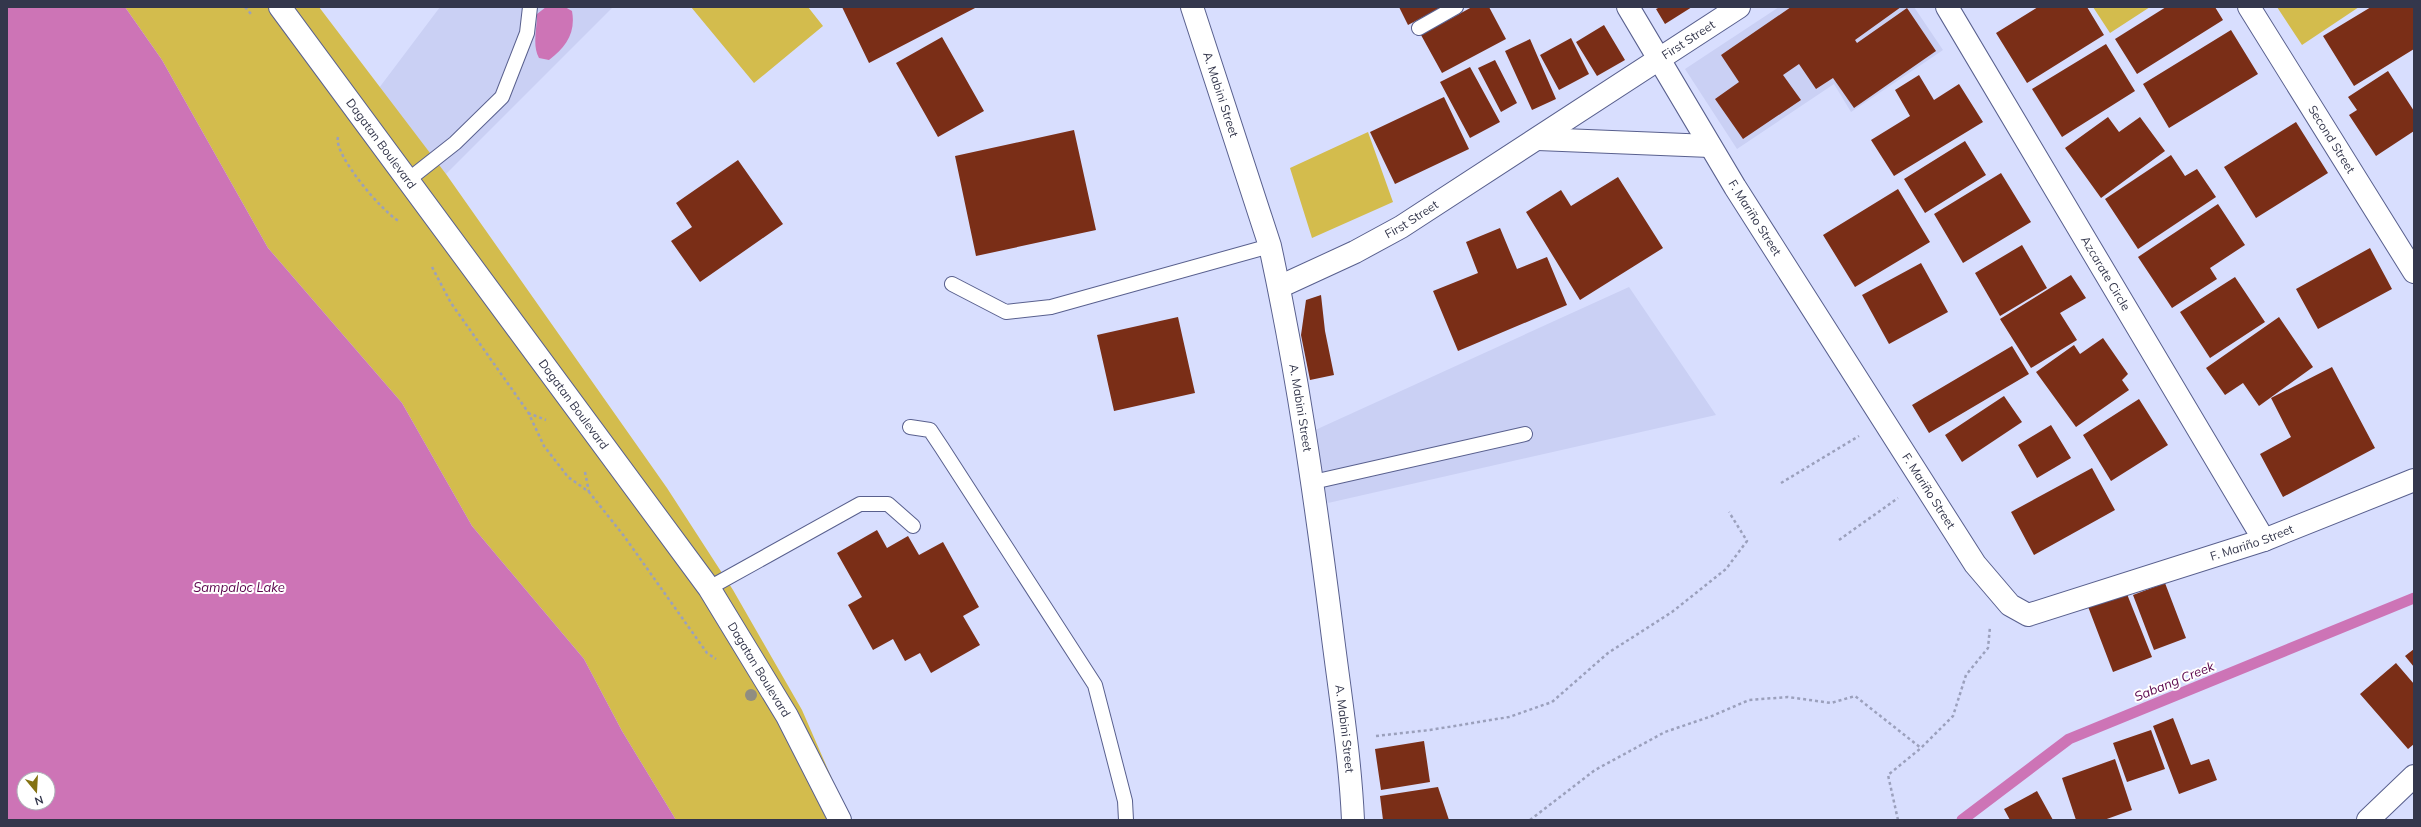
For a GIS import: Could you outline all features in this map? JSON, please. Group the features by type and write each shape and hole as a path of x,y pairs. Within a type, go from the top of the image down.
{"street":[{"name":"Dagatan Boulevard","path":"280,7 709,588 788,716 840,820"},
{"name":"A. Mabini Street","path":"1192,7 1270,246 1279,287 1313,482 1345,738 1352,820"},
{"name":"F. Mariño Street","path":"1628,7 1710,146 1884,420 1921,481 1976,564 1995,590 2010,605 2028,615 2264,540 2414,480"},
{"name":"First Street","path":"1279,287 1355,252 1401,227 1739,7"},
{"name":"Azcarate Circle","path":"1947,7 2264,540"},
{"name":"Second Street","path":"2249,7 2414,272"},
{"path":"1538,139 1710,146"},
{"path":"2368,820 2414,776"}],"lane":[{"path":"408,180 455,143 502,97 527,33 530,7"},
{"path":"1418,28 1456,7"},
{"path":"952,284 1006,312 1051,307 1270,246"},
{"path":"910,427 930,430 1095,685 1125,801 1126,820"},
{"path":"1313,482 1525,434"},
{"path":"709,588 860,504 888,504 913,526"}],"path":[{"path":"430,262 451,303 528,412 544,446 568,477 593,497 628,542 708,652 720,663"},
{"path":"1781,483 1884,420"},
{"path":"1840,540 1921,481"},
{"path":"1345,738 1430,730 1501,718 1552,702 1608,653 1672,612 1726,569 1747,541 1729,512"},
{"path":"1898,820 1888,774 1920,748 1953,716 1966,675 1988,648 1995,590"},
{"path":"1530,820 1595,770 1665,732 1712,716 1749,700 1788,697 1831,704 1855,696 1920,748"}],"shaded area":[{"path":"125,7 319,7 446,174 667,488 733,590 802,710 850,820 676,820 622,731 584,659 472,526 402,403 268,248 162,60"},
{"path":"440,7 613,7 446,174 379,88"},
{"path":"691,7 808,7 823,26 754,83"},
{"path":"1779,7 1914,7 1943,50 1851,112 1834,84 1737,149 1685,69"},
{"path":"2093,7 2150,7 2110,33"},
{"path":"2277,7 2359,7 2302,45"},
{"path":"1368,132 1393,202 1312,238 1290,168"},
{"path":"1629,287 1716,415 1328,503 1313,431"}],"water":[{"name":"Sampaloc Lake","path":"7,7 125,7 162,60 268,248 402,403 472,526 584,659 622,731 676,820 7,820"},
{"path":"546,7 565,7 572,11 573,19 571,33 565,45 549,60 539,58 535,43 537,14"}],"building":[{"path":"842,7 977,7 869,63"},
{"path":"1399,7 1442,7 1408,25"},
{"path":"1472,7 1489,7 1506,39 1442,73 1421,35"},
{"path":"1660,7 1692,7 1665,24 1656,9"},
{"path":"1791,7 1901,7 1855,40 1857,43 1907,8 1936,51 1854,108 1833,78 1816,89 1799,64 1783,75 1801,100 1743,139 1715,99 1739,82 1721,55"},
{"path":"2038,7 2087,7 2104,35 2027,83 1996,33"},
{"path":"2166,7 2215,7 2223,20 2137,74 2115,39"},
{"path":"2371,7 2413,7 2414,49 2354,86 2323,36"},
{"path":"1604,25 1625,60 1597,76 1576,42"},
{"path":"2231,30 2258,74 2169,128 2143,84"},
{"path":"942,37 984,111 938,137 896,63"},
{"path":"1571,38 1589,74 1559,90 1540,55"},
{"path":"1530,39 1556,99 1532,110 1505,51"},
{"path":"2106,44 2135,91 2062,137 2032,89"},
{"path":"1495,60 1517,103 1501,112 1478,68"},
{"path":"1470,67 1500,122 1470,138 1440,82"},
{"path":"2388,71 2414,111 2414,131 2376,156 2349,115 2357,110 2348,97"},
{"path":"1919,75 1934,100 1959,84 1983,122 1894,176 1871,140 1910,116 1895,90"},
{"path":"1444,97 1469,149 1395,184 1370,132"},
{"path":"2108,117 2119,132 2140,117 2165,151 2101,198 2065,148"},
{"path":"2296,122 2328,173 2256,218 2224,167"},
{"path":"1074,130 1096,230 976,256 955,156"},
{"path":"1965,141 1986,175 1925,213 1904,179"},
{"path":"2171,155 2185,176 2197,169 2216,197 2138,249 2105,199"},
{"path":"738,160 783,224 700,282 671,241 692,227 676,203"},
{"path":"2001,173 2031,222 1963,263 1934,214"},
{"path":"1618,177 1663,248 1580,300 1526,212 1561,190 1571,206"},
{"path":"1898,189 1930,242 1855,287 1823,235"},
{"path":"2218,204 2245,245 2210,268 2217,279 2172,308 2138,257"},
{"path":"1500,228 1517,269 1547,257 1567,305 1458,351 1433,291 1478,273 1466,242"},
{"path":"2022,245 2047,288 2000,316 1975,273"},
{"path":"2370,248 2392,289 2318,329 2296,289"},
{"path":"1921,263 1948,312 1889,344 1862,295"},
{"path":"2071,275 2086,298 2060,313 2077,340 2031,368 2000,319"},
{"path":"2235,277 2265,322 2210,358 2180,312"},
{"path":"1321,295 1325,331 1334,375 1310,380 1301,335 1306,300"},
{"path":"1178,317 1195,393 1114,411 1097,335"},
{"path":"2279,317 2313,367 2259,406 2243,383 2225,395 2206,368"},
{"path":"2103,338 2128,374 2122,380 2129,390 2076,427 2036,372 2074,345 2080,354"},
{"path":"2012,346 2029,374 1929,433 1912,405"},
{"path":"2332,367 2375,448 2283,497 2260,454 2291,437 2271,398"},
{"path":"2004,396 2022,422 1962,462 1945,435"},
{"path":"2139,399 2168,445 2111,481 2083,435"},
{"path":"2051,425 2071,458 2037,478 2018,445"},
{"path":"2092,468 2115,510 2034,555 2011,512"},
{"path":"877,530 887,548 908,536 919,555 943,542 979,607 963,616 980,645 931,673 920,653 905,661 893,639 873,650 848,605 862,597 837,553"},
{"path":"2165,583 2186,638 2154,650 2133,595"},
{"path":"2125,589 2152,657 2113,672 2087,604"},
{"path":"2414,649 2414,667 2405,656"},
{"path":"2396,663 2414,684 2414,744 2408,749 2360,694"},
{"path":"2173,718 2191,765 2209,759 2217,780 2179,794 2153,726"},
{"path":"2151,730 2165,769 2127,782 2113,743"},
{"path":"1424,741 1430,782 1381,790 1375,749"},
{"path":"2115,759 2132,810 2104,820 2076,820 2062,778"},
{"path":"1438,787 1449,820 1383,820 1380,796"},
{"path":"2037,791 2053,820 2010,820 2004,809"}],"waterway":[{"name":"Sabang Creek","path":"1962,820 2069,739 2414,598"}]}
